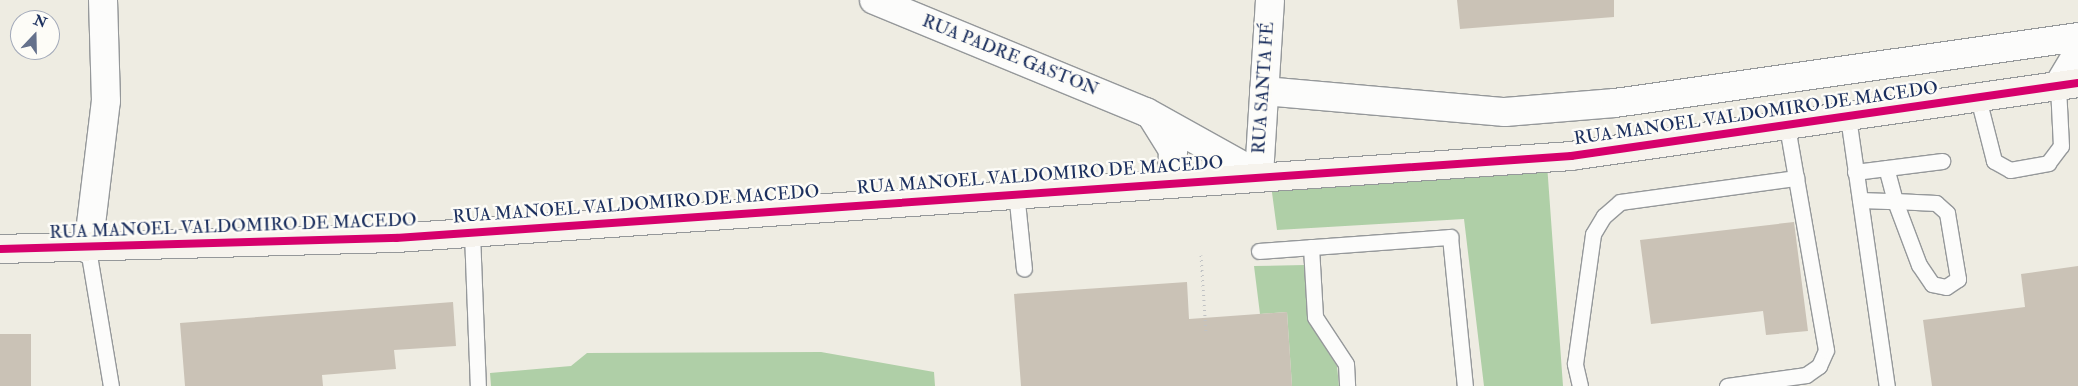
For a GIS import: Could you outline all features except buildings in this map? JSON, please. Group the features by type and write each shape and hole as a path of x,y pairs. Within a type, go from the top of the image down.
{"main road":[{"name":"RUA MANOEL VALDOMIRO DE MACEDO","path":"0,248 88,250 472,233 1172,181 1621,152 2068,84"}],"street":[{"path":"88,250 106,101 103,0"},
{"name":"RUA PADRE GASTON","path":"874,0 1146,112 1259,175"},
{"name":"RUA SANTA FÉ","path":"1259,175 1270,0"},
{"path":"1264,91 1505,112 1614,103 2078,36"},
{"path":"2068,84 2078,53"},
{"name":"RUA PADRE GASTON","path":"1146,112 1169,138 1172,181"}],"lane":[{"path":"1978,98 1994,161 2010,170 2048,164 2062,146 2068,84"},
{"path":"1848,117 1887,386"},
{"path":"1727,386 1806,376 1819,366 1826,350 1787,127"},
{"path":"1855,172 1942,161"},
{"path":"1860,200 1895,201 1936,202 1947,213 1958,279 1946,287 1932,284 1919,265 1895,201 1886,168"},
{"path":"1580,386 1575,364 1593,234 1604,216 1620,202 1796,178"},
{"path":"1016,192 1024,269"},
{"path":"472,233 478,386"},
{"path":"1259,251 1450,237 1465,386"},
{"path":"1311,247 1315,317 1346,364 1347,386"},
{"path":"88,250 111,386"}],"path":[{"path":"1201,255 1206,332"}],"green space":[{"path":"1547,164 1563,386 1484,386 1464,219 1277,230 1271,185"},
{"path":"1305,265 1308,321 1337,366 1339,386 1292,386 1287,312 1260,314 1254,266"},
{"path":"821,352 934,372 935,386 491,386 490,373 571,366 587,353"}],"cycle path":[{"path":"0,249 396,238 1571,156 2078,83"}]}
